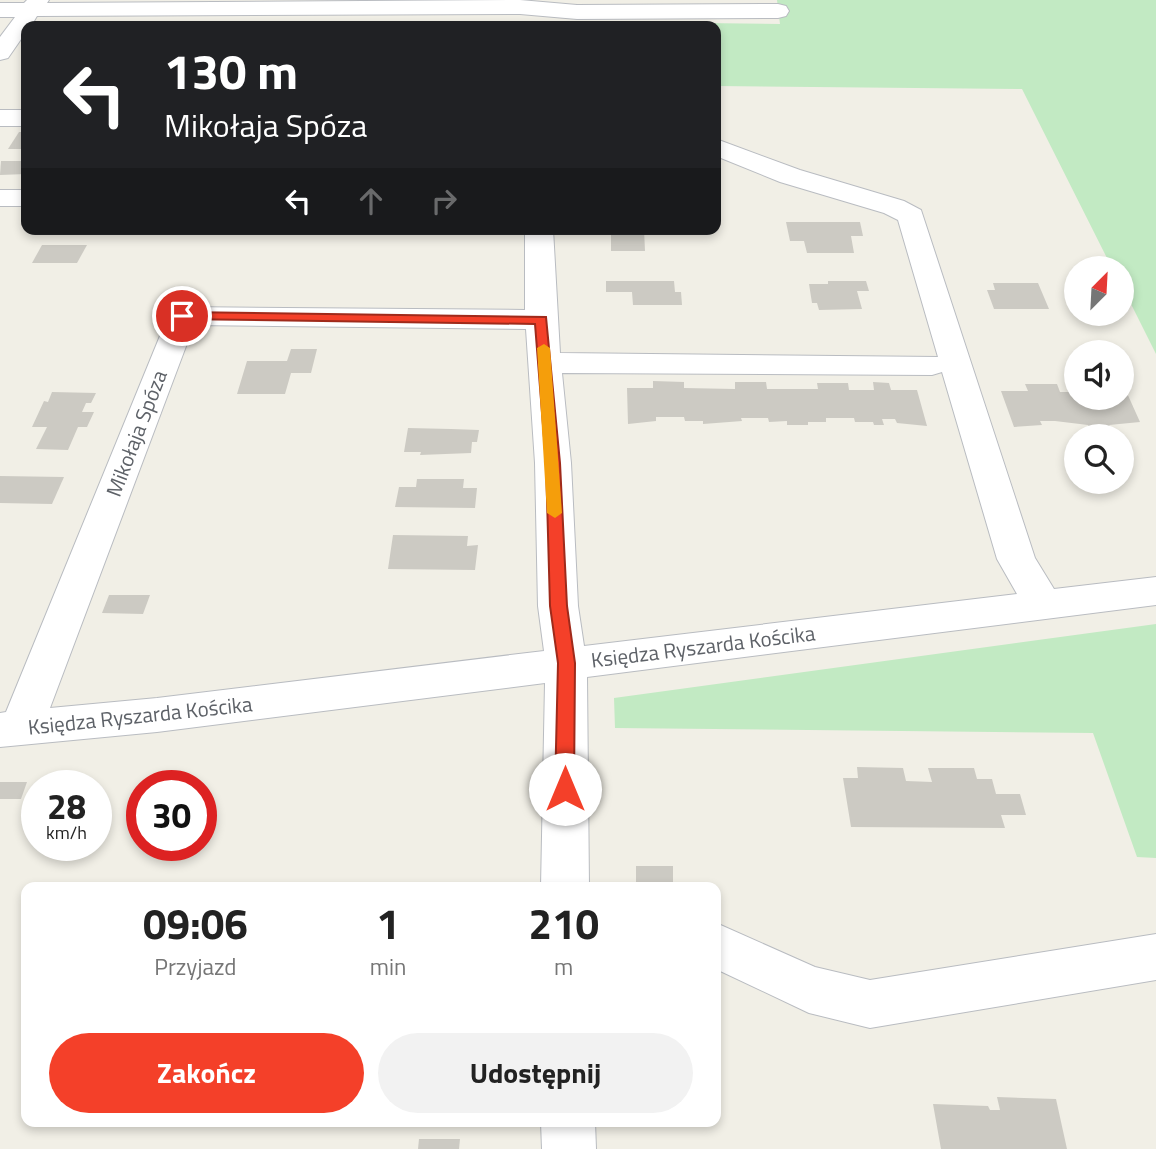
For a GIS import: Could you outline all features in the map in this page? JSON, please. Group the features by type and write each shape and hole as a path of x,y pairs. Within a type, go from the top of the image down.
{"street":[{"path":"23,21 35,4"},
{"path":"0,10 35,4 299,4 546,12 714,6 778,11"},
{"path":"0,52 21,23"},
{"path":"0,118 21,118"},
{"path":"721,149 790,176 894,207 911,216 1016,559 1043,606"},
{"path":"0,198 21,198"},
{"path":"539,235 541,320 553,463 558,606 566,663 565,882"},
{"name":"Mikołaja Spóza","path":"10,729 182,316 541,320"},
{"path":"545,363 932,365"},
{"name":"Księdza Ryszarda Kościka","path":"10,729 157,715 1156,591"},
{"path":"721,947 809,989 870,1004 1156,957"},
{"path":"568,1127 569,1149"}],"green space":[{"path":"777,0 1156,0 1156,354 1134,310 1134,256 1106,256 1022,89 721,86 721,23 780,24"},
{"path":"1156,624 1156,858 1137,857 1093,733 615,728 614,698"}],"building":[{"path":"19,132 21,132 21,149 8,149"},
{"path":"1,161 21,161 21,174 0,175"},
{"path":"786,222 860,222 863,236 851,236 854,253 807,253 804,241 790,241"},
{"path":"611,235 644,235 645,251 611,251"},
{"path":"42,245 87,245 77,263 32,263"},
{"path":"606,281 674,281 675,292 681,292 682,305 633,305 632,292 606,292"},
{"path":"828,281 866,281 869,291 857,291 862,309 819,310 817,303 812,303 809,284 828,284"},
{"path":"993,283 1038,283 1049,309 994,309 987,290 995,290"},
{"path":"291,349 317,349 311,373 291,373 285,394 237,394 247,361 287,361"},
{"path":"653,381 684,382 684,388 735,389 735,382 766,382 767,389 818,389 817,383 848,383 849,390 874,390 873,382 889,383 891,390 917,390 927,426 897,423 895,419 882,419 884,425 874,425 873,422 855,422 854,418 826,418 826,422 787,425 787,421 769,422 768,418 741,418 742,421 703,424 703,421 685,421 684,417 656,417 656,421 628,424 627,388 653,388"},
{"path":"1025,384 1057,384 1060,392 1064,392 1064,410 1134,409 1140,422 1080,424 1040,421 1042,425 1014,427 1001,391 1028,391"},
{"path":"52,392 96,393 91,403 86,403 82,412 94,412 87,427 78,427 68,450 36,449 47,427 32,427 44,401 48,402"},
{"path":"408,428 479,430 477,442 472,442 471,453 420,455 421,452 404,452"},
{"path":"0,476 64,477 52,504 0,503"},
{"path":"417,479 464,479 463,488 477,488 475,508 395,507 399,487 416,487"},
{"path":"393,535 468,536 467,546 478,545 475,570 388,569"},
{"path":"109,595 150,595 143,614 102,613"},
{"path":"857,767 903,768 906,781 932,782 928,768 974,768 977,779 992,779 996,794 1020,794 1026,815 1001,815 1005,828 851,827 843,778 858,778"},
{"path":"0,782 21,782 21,799 0,799"},
{"path":"636,866 673,866 673,882 636,882"},
{"path":"997,1097 1056,1099 1067,1149 941,1149 933,1104 988,1106 990,1110 1000,1110"},
{"path":"419,1139 460,1139 459,1149 418,1149"}],"slow traffic":[{"path":"544,348 555,513"}],"route":[{"path":"182,316 541,320 553,463 558,606 566,663 565,789"}]}
